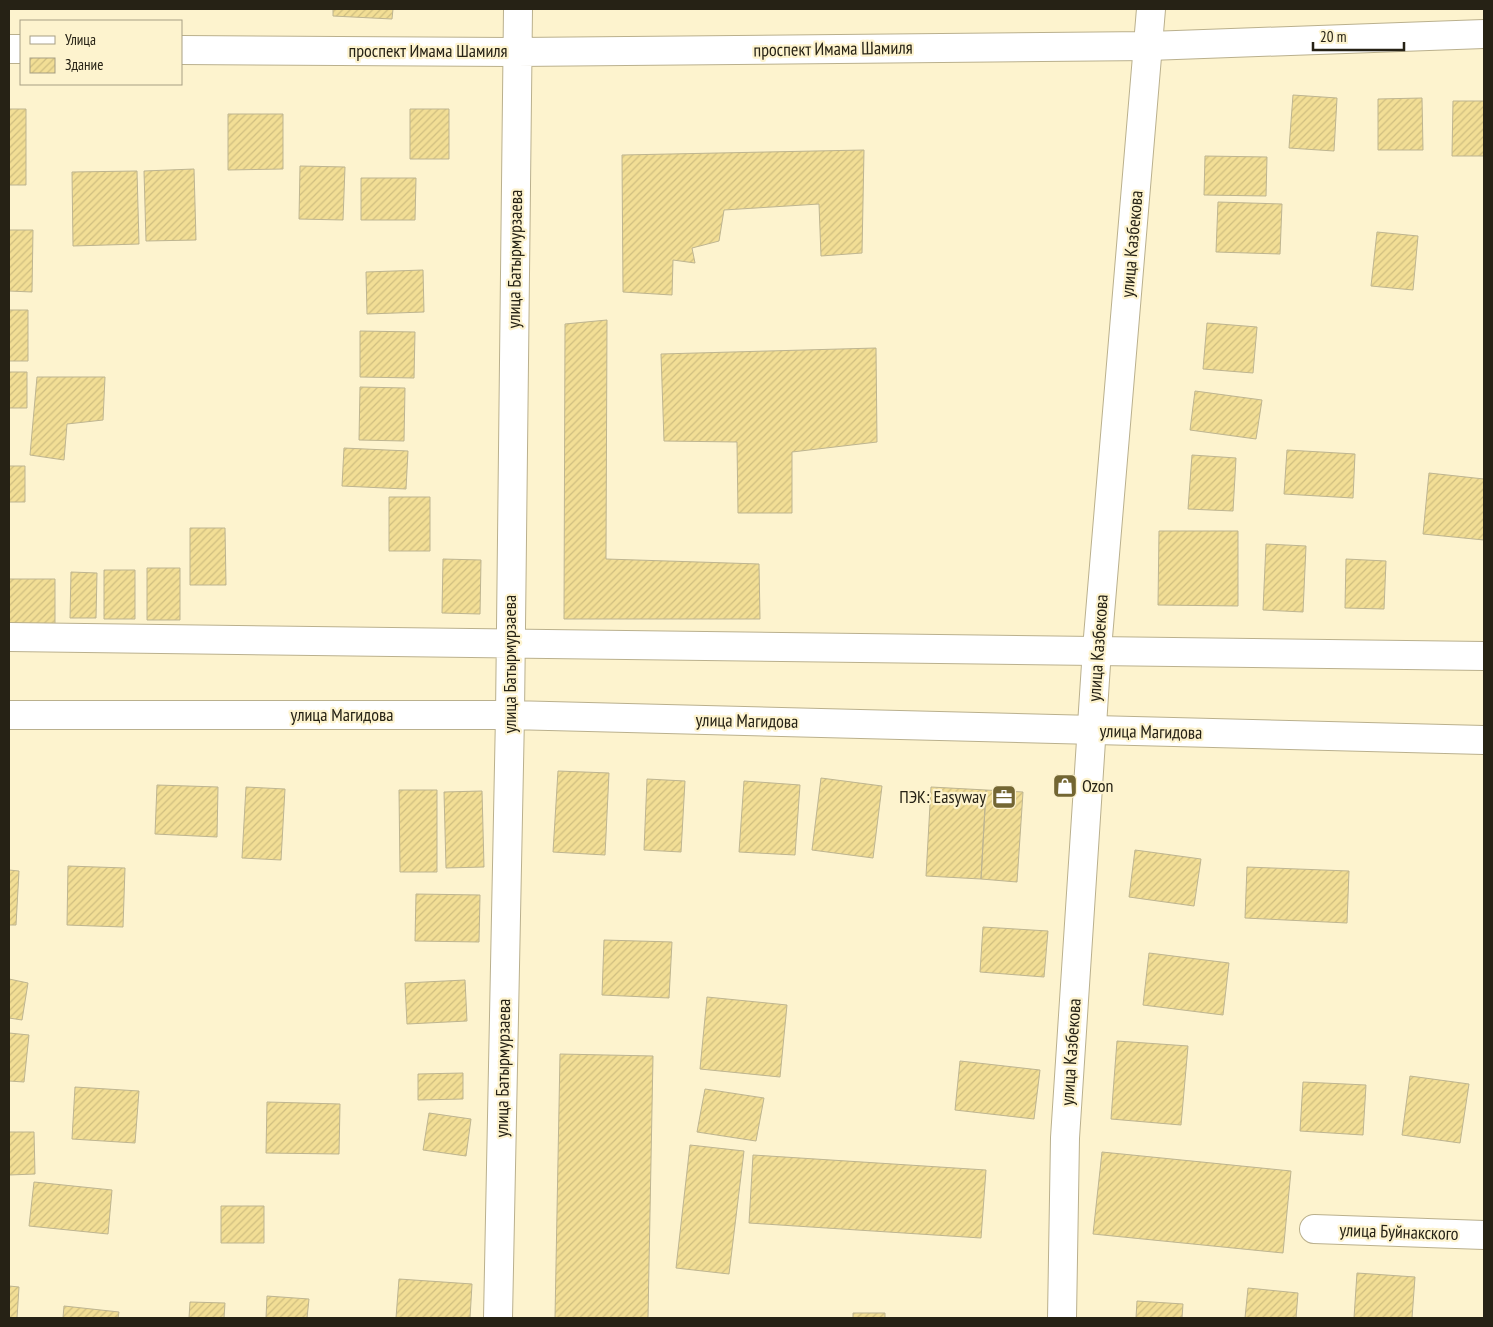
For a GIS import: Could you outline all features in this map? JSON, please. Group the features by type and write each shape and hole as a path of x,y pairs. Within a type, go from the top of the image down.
{"main road":[{"name":"улица Батырмурзаева","path":"498,1318 510,715 518,9"},
{"name":"улица Казбекова","path":"1062,1318 1065,1138 1097,650 1151,9"},
{"name":"проспект Имама Шамиля","path":"182,50 518,52 1149,46 1484,34"},
{"path":"9,637 1484,656"},
{"name":"улица Магидова","path":"9,715 510,715 1484,740"},
{"name":"улица Буйнакского","path":"1314,1229 1484,1234"}],"building":[{"path":"333,9 393,9 392,19 333,16"},
{"path":"1293,95 1337,98 1334,151 1289,148"},
{"path":"1422,98 1423,150 1378,150 1378,99"},
{"path":"1453,101 1484,101 1484,156 1452,156"},
{"path":"9,109 26,109 26,185 9,185"},
{"path":"410,109 449,109 449,159 410,159"},
{"path":"228,114 283,114 283,169 228,170"},
{"path":"864,150 862,253 821,256 819,204 724,210 719,241 692,248 695,263 673,260 672,295 623,292 622,155"},
{"path":"1205,156 1267,157 1266,196 1204,195"},
{"path":"300,166 345,167 343,220 299,219"},
{"path":"194,169 196,240 146,241 144,171"},
{"path":"137,171 139,244 73,246 72,172"},
{"path":"361,178 416,178 415,220 361,220"},
{"path":"1218,202 1282,204 1280,254 1216,252"},
{"path":"9,230 33,230 32,292 9,291"},
{"path":"1377,232 1418,236 1413,290 1371,286"},
{"path":"423,270 424,312 367,314 366,272"},
{"path":"9,310 28,310 28,361 9,361"},
{"path":"607,320 606,559 759,564 760,619 564,619 565,324"},
{"path":"1207,323 1257,327 1253,373 1203,369"},
{"path":"360,331 415,332 414,378 360,377"},
{"path":"876,348 877,442 792,452 792,513 738,513 737,442 664,441 661,354"},
{"path":"9,372 27,372 27,408 9,408"},
{"path":"37,377 105,377 103,420 67,424 64,460 30,455"},
{"path":"360,387 405,388 404,441 359,440"},
{"path":"1195,391 1262,400 1256,439 1190,430"},
{"path":"344,448 408,451 406,489 342,486"},
{"path":"1287,450 1355,454 1353,498 1284,494"},
{"path":"1192,455 1236,458 1233,511 1188,509"},
{"path":"9,466 25,466 25,502 9,502"},
{"path":"1429,473 1484,479 1484,540 1423,534"},
{"path":"389,497 430,497 430,551 389,551"},
{"path":"190,528 225,528 226,585 190,585"},
{"path":"1159,531 1238,531 1238,606 1158,605"},
{"path":"1266,544 1306,546 1303,612 1263,610"},
{"path":"443,559 481,560 480,614 442,613"},
{"path":"1346,559 1386,561 1384,609 1345,608"},
{"path":"147,568 180,568 180,620 147,620"},
{"path":"104,570 135,570 135,619 104,619"},
{"path":"71,572 97,573 96,618 70,618"},
{"path":"9,579 55,579 55,628 9,628"},
{"path":"558,771 609,773 605,855 553,852"},
{"path":"821,778 882,786 873,858 812,850"},
{"path":"647,779 685,781 681,852 644,850"},
{"path":"744,781 800,785 795,855 739,852"},
{"path":"157,785 218,787 217,837 155,834"},
{"path":"246,787 285,789 281,860 242,858"},
{"path":"931,787 986,790 981,879 926,876"},
{"path":"399,790 437,790 437,872 400,872"},
{"path":"986,790 1023,792 1017,882 981,879"},
{"path":"482,791 484,867 446,868 444,792"},
{"path":"1135,850 1201,859 1194,906 1129,897"},
{"path":"68,866 125,868 123,927 67,925"},
{"path":"1247,867 1349,871 1347,923 1245,918"},
{"path":"9,870 19,871 16,925 9,925"},
{"path":"416,894 480,895 479,942 415,941"},
{"path":"983,927 1048,931 1044,977 980,972"},
{"path":"604,940 672,942 669,998 602,995"},
{"path":"1149,953 1229,963 1223,1015 1143,1005"},
{"path":"9,979 28,983 22,1020 9,1018"},
{"path":"465,980 467,1021 407,1024 405,983"},
{"path":"707,997 787,1005 780,1077 700,1069"},
{"path":"9,1033 29,1035 24,1082 9,1081"},
{"path":"1117,1041 1188,1046 1181,1125 1111,1119"},
{"path":"560,1054 653,1056 648,1318 555,1318"},
{"path":"960,1061 1040,1070 1034,1119 955,1110"},
{"path":"463,1073 463,1099 418,1100 418,1074"},
{"path":"1410,1076 1469,1084 1460,1143 1402,1135"},
{"path":"1303,1082 1366,1085 1363,1135 1300,1131"},
{"path":"75,1087 139,1091 135,1143 72,1139"},
{"path":"705,1089 764,1098 756,1141 697,1132"},
{"path":"267,1102 340,1104 339,1154 266,1153"},
{"path":"429,1113 471,1119 466,1156 423,1150"},
{"path":"9,1132 34,1132 35,1174 9,1175"},
{"path":"690,1145 744,1151 729,1274 676,1268"},
{"path":"1102,1152 1291,1171 1283,1253 1093,1234"},
{"path":"753,1155 986,1170 981,1238 749,1223"},
{"path":"34,1182 112,1190 108,1234 29,1226"},
{"path":"221,1206 264,1206 264,1243 221,1243"},
{"path":"1357,1273 1415,1277 1412,1318 1354,1318"},
{"path":"399,1279 472,1284 470,1318 396,1318"},
{"path":"9,1286 19,1287 17,1318 9,1318"},
{"path":"1248,1288 1298,1293 1296,1318 1245,1318"},
{"path":"267,1296 309,1299 307,1318 266,1318"},
{"path":"1137,1301 1183,1304 1182,1318 1136,1318"},
{"path":"190,1302 225,1303 224,1318 189,1318"},
{"path":"64,1306 119,1312 118,1318 63,1318"},
{"path":"853,1313 885,1313 885,1318 853,1318"}],"place":[{"name":"Ozon","path":"1065,786"},
{"name":"ПЭК: Easyway","path":"1004,797"}]}
